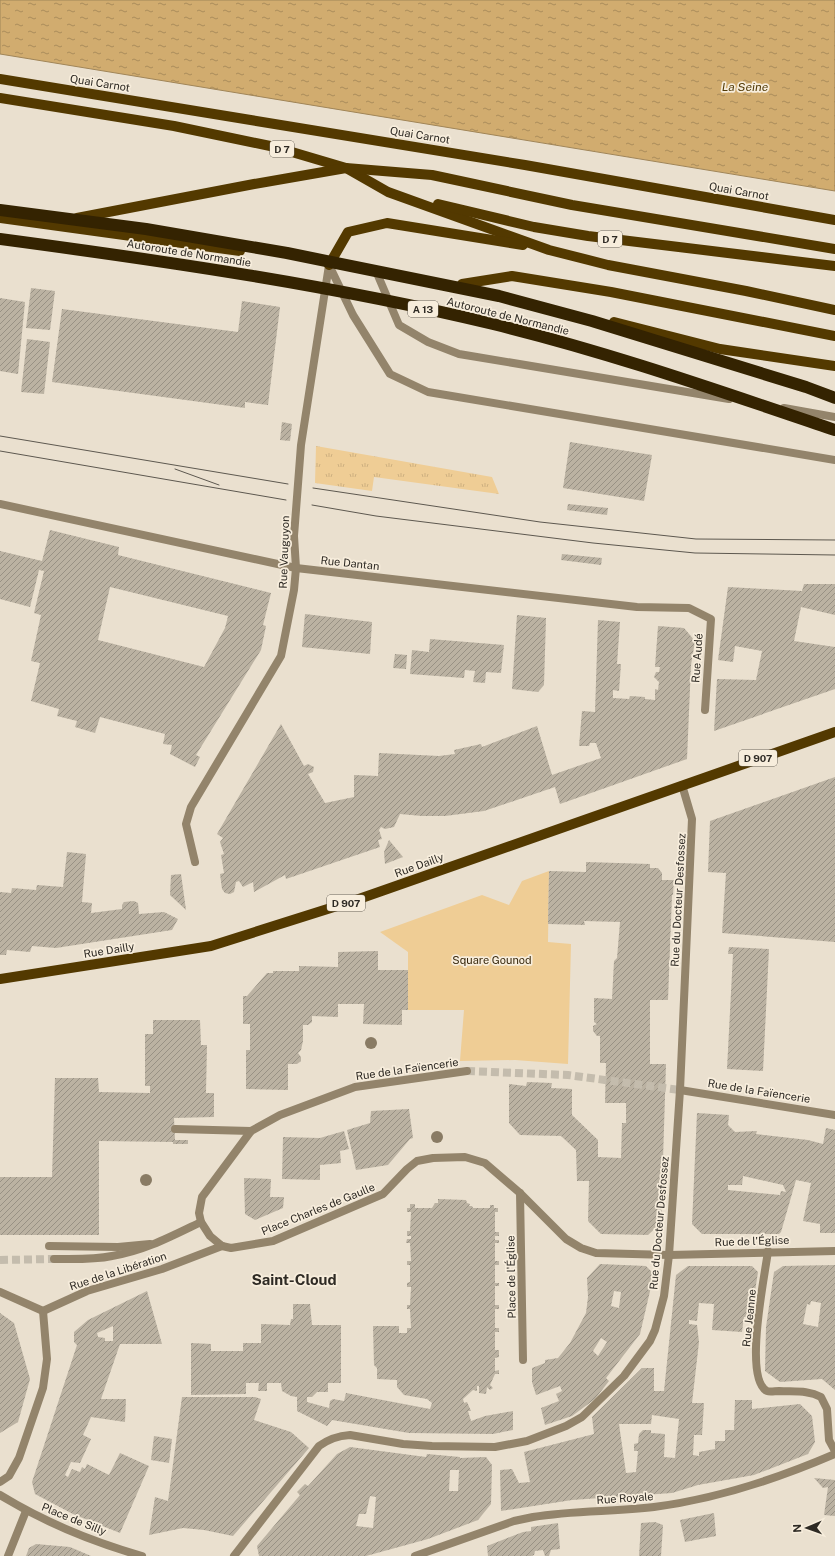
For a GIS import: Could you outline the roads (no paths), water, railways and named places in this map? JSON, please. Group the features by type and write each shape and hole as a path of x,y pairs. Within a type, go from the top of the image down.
{"highway":[{"name":"Autoroute de Normandie","path":"0,210 146,229 287,253 499,296 592,321 806,387 835,398"},
{"name":"Autoroute de Normandie","path":"0,239 142,258 282,281 493,324 584,348 835,430"}],"main road":[{"name":"Quai Carnot","path":"0,79 509,162 835,220"},
{"name":"D 7","path":"0,98 174,126 275,147 346,168 432,175 572,205 835,249"},
{"name":"D 7","path":"44,225 254,184 346,168 388,192 549,250 608,265 746,291 835,310"},
{"name":"D 7","path":"388,192 542,228 627,241 835,266"},
{"name":"D 7","path":"0,218 284,256 329,265 462,284 720,349 835,366"},
{"path":"329,265 348,232 387,223 549,250"},
{"name":"D 7","path":"462,284 512,276 611,292 835,336"},
{"name":"Rue Dailly","path":"0,979 211,946 356,900 835,732"}],"street":[{"name":"Rue Vauguyon","path":"195,862 186,824 191,807 281,656 294,590 296,568 294,536 301,445 329,265"},
{"path":"329,265 352,315 390,374 428,392 835,460"},
{"path":"376,271 399,325 428,342 459,354 835,416"},
{"name":"Rue Dantan","path":"0,504 296,568 637,607 689,608 700,614"},
{"name":"Rue Audé","path":"700,614 710,619 705,710"},
{"name":"Rue du Docteur Desfossez","path":"234,1556 319,1446 327,1440 338,1436 350,1435 418,1445 495,1447 527,1441 566,1426 582,1417 624,1376 650,1341 655,1330 664,1296 669,1255 680,1090 692,819 682,785"},
{"name":"Rue de la Faïencerie","path":"201,1222 199,1213 202,1197 252,1130 280,1115 355,1087 467,1071"},
{"name":"Rue de la Faïencerie","path":"680,1090 835,1115"},
{"path":"175,1129 252,1130"},
{"name":"Place Charles de Gaulle","path":"222,1246 232,1248 273,1241 383,1194 412,1164 424,1159 465,1157 479,1160 493,1169 520,1193 566,1239 588,1251 601,1254 669,1255"},
{"name":"Place de l'Église","path":"520,1193 523,1360"},
{"path":"201,1222 210,1236 222,1246"},
{"name":"Rue de la Libération","path":"54,1259 112,1256 158,1243 201,1222"},
{"path":"49,1246 118,1247 158,1243"},
{"name":"Rue de la Libération","path":"43,1311 86,1291 162,1269 222,1246"},
{"name":"Rue de l'Église","path":"669,1255 768,1251 835,1251"},
{"name":"Rue Jeanne","path":"768,1251 756,1338 756,1375 760,1385 768,1391 809,1392 821,1397 827,1409 829,1440 835,1451"},
{"path":"0,1292 43,1311 47,1359 43,1388 19,1458 9,1476 0,1482"},
{"name":"Rue Royale","path":"415,1556 514,1521 533,1517 653,1507 706,1497 759,1484 790,1474 835,1454"},
{"name":"Place de Silly","path":"0,1495 26,1511 99,1542 142,1556"},
{"path":"8,1556 26,1511"}],"water":[{"name":"La Seine","path":"0,0 835,0 835,191 0,54"}],"tunnel":[{"path":"467,1071 568,1075 680,1090"},
{"path":"0,1260 54,1259"}],"tram line":[{"path":"0,436 288,484"},
{"path":"0,451 286,500"},
{"path":"175,469 219,485"},
{"path":"313,488 540,522 696,539 835,540"},
{"path":"312,505 376,516 593,543 695,553 835,555"}],"district":[{"name":"Saint-Cloud","path":"294,1280"}],"park label":[{"name":"Square Gounod","path":"492,960"}]}
